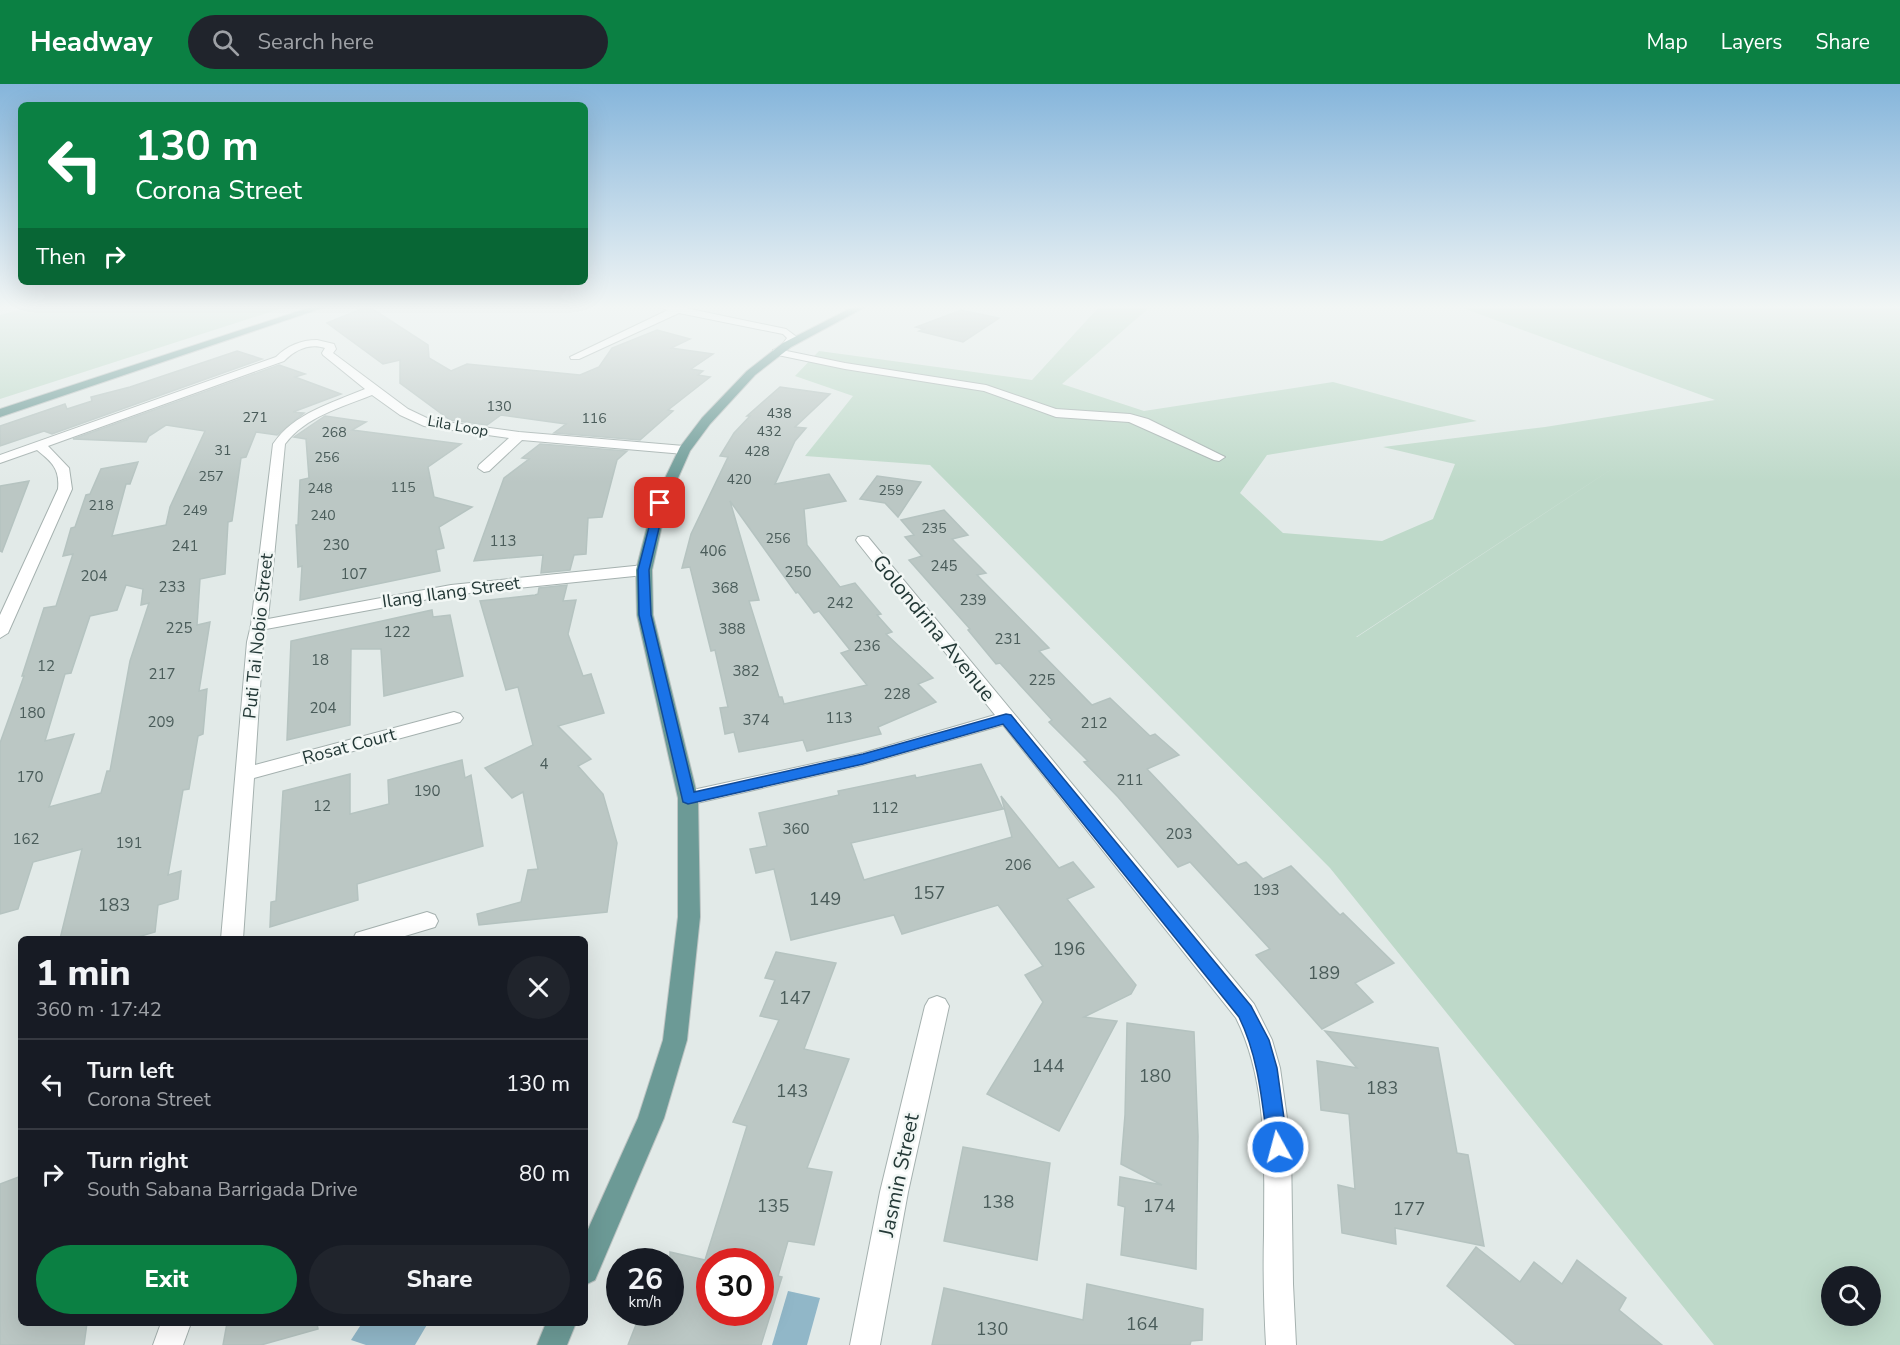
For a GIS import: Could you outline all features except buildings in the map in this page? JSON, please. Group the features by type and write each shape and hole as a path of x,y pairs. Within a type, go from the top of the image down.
{"main road":[{"path":"0,413 145,365"},
{"path":"588,1263 651,1118 675,1040 689,917 688,798 645,615 644,570 660,503 684,450 706,421 762,365"},
{"path":"552,1345 560,1326"}],"street":[{"name":"Lila Loop","path":"0,459 264,365"},
{"name":"Lila Loop","path":"342,365 404,412 428,423 519,436 684,450"},
{"path":"841,365 986,388 1041,410 1056,413 1130,418 1144,422 1219,457"},
{"name":"Puti Tai Nobio Street","path":"232,936 255,642 259,625 280,441 305,421 373,390"},
{"path":"484,468 519,436"},
{"path":"0,633 65,489 66,474 63,466 39,445"},
{"name":"Golondrina Avenue","path":"862,540 1245,1011 1260,1040 1267,1068 1278,1147 1278,1284 1281,1345"},
{"name":"Ilang Ilang Street","path":"259,625 451,590 644,570"},
{"name":"Rosat Court","path":"244,774 454,718"},
{"path":"688,798 863,759 1006,718"},
{"path":"374,936 426,921"},
{"name":"Jasmin Street","path":"865,1345 892,1201 937,1005"},
{"path":"168,1345 175,1326"}],"green space":[{"path":"0,365 106,365 0,399"},
{"path":"806,365 921,365 1032,380 1046,365 1084,365 1062,384 1144,411 1333,382 1477,421 1267,455 1240,493 1283,533 1382,541 1433,519 1455,464 1383,447 1545,427 1715,400 1619,365 1900,365 1900,1345 1714,1345 1330,868 930,465 805,456 853,396 795,376","holes":["1627,459 1357,637 1356,637"]}],"water":[{"path":"788,1291 820,1298 807,1345 772,1345"},
{"path":"360,1326 426,1326 415,1345 366,1345 351,1340"}],"route":[{"path":"660,503 644,570 645,615 688,798 863,759 1006,718 1245,1011 1260,1040 1267,1068 1278,1147"}]}
